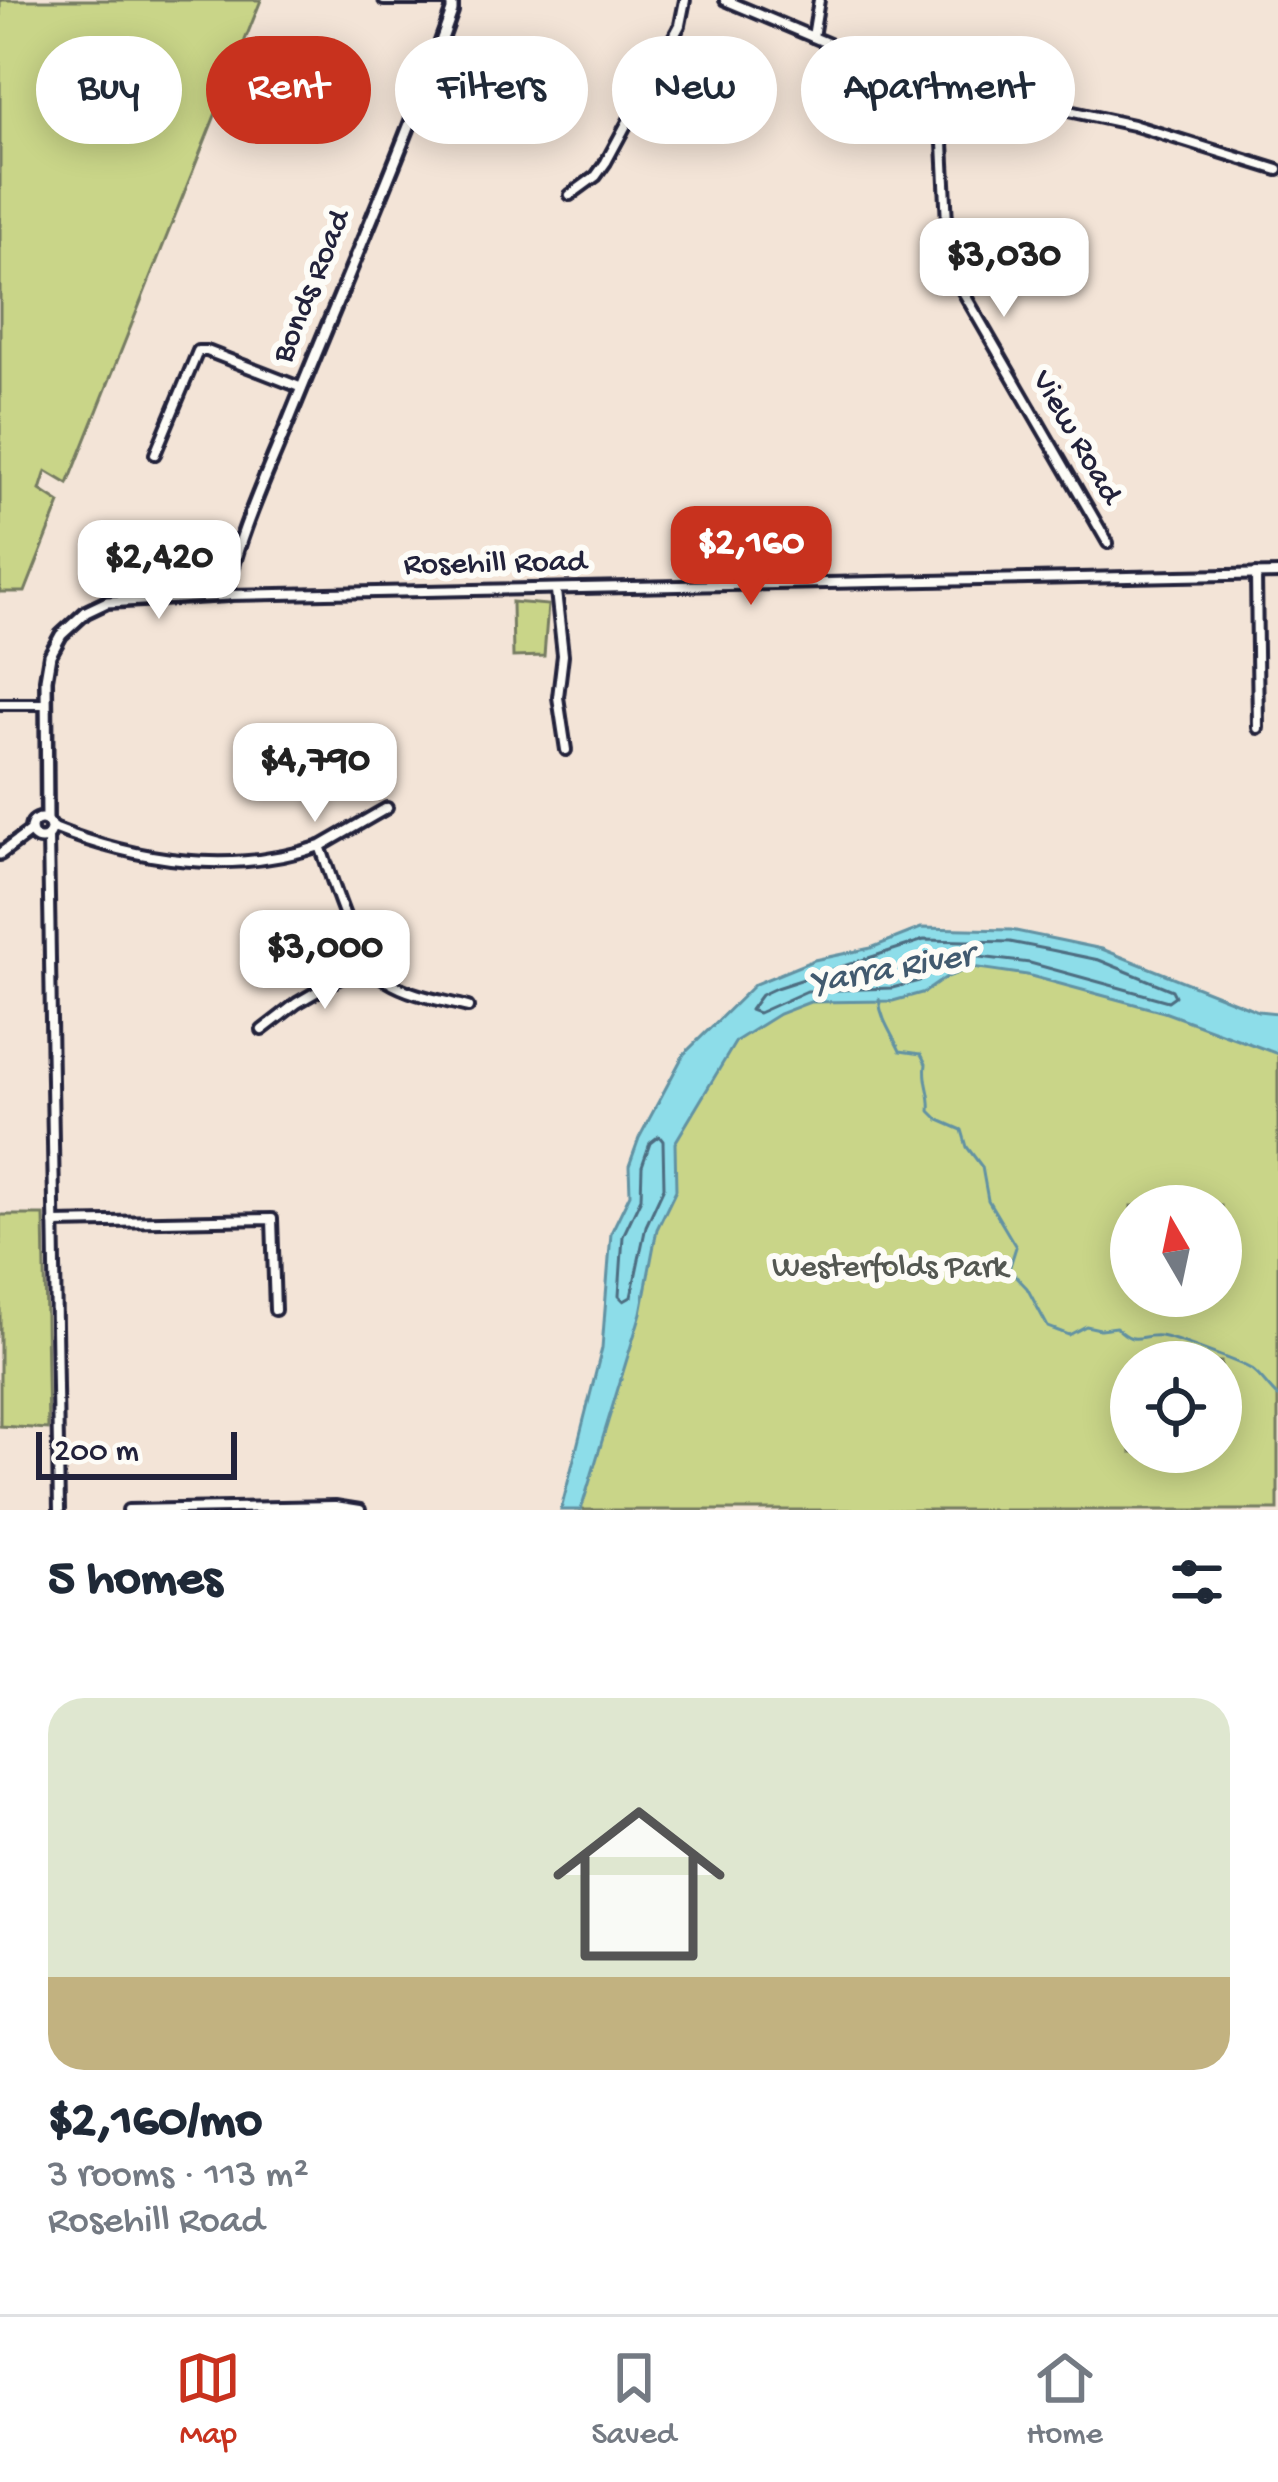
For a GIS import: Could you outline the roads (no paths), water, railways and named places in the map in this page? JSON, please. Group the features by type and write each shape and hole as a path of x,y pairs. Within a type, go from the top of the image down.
{"street":[{"path":"384,0 443,0"},
{"name":"Bonds Road","path":"228,595 232,572 302,388 449,19 443,0"},
{"path":"570,195 606,162 680,25 686,0"},
{"path":"725,0 811,36"},
{"path":"813,36 819,0"},
{"path":"1075,112 1133,124 1278,170"},
{"name":"View Road","path":"943,144 954,276 1108,542"},
{"path":"155,454 198,351 302,388"},
{"path":"1256,574 1258,728"},
{"name":"Rosehill Road","path":"46,704 50,655 61,634 97,606 117,601 1278,574"},
{"path":"556,591 563,655 558,697 566,750"},
{"path":"0,704 46,704 42,830 47,857 58,1510"},
{"path":"3,852 42,830 214,865 259,863 320,846 387,808"},
{"path":"320,846 367,963 382,979 411,993 469,1007"},
{"path":"262,1030 296,1003 367,963"},
{"path":"54,1223 272,1219 275,1310"},
{"path":"128,1510 335,1506 359,1510"}],"water":[{"name":"Yarra River","path":"921,928 1011,930 1102,949 1258,1011 1278,1013 1278,1054 1164,1012 1027,975 972,967 925,992 893,1001 810,1002 779,1014 736,1041 675,1143 676,1190 657,1229 641,1313 581,1510 561,1510 602,1348 611,1233 630,1194 629,1166 684,1054 755,984 814,960 871,948"}],"waterway":[{"name":"Yarra River","path":"879,999 900,1051 921,1054 926,1064 930,1111 962,1130 967,1147 982,1167 988,1200 1016,1247 1009,1269 1027,1288 1048,1327 1069,1335 1086,1326 1116,1327 1133,1338 1160,1336 1177,1341 1251,1369 1278,1397"}],"park label":[{"name":"Westerfolds Park","path":"890,1269"}]}
